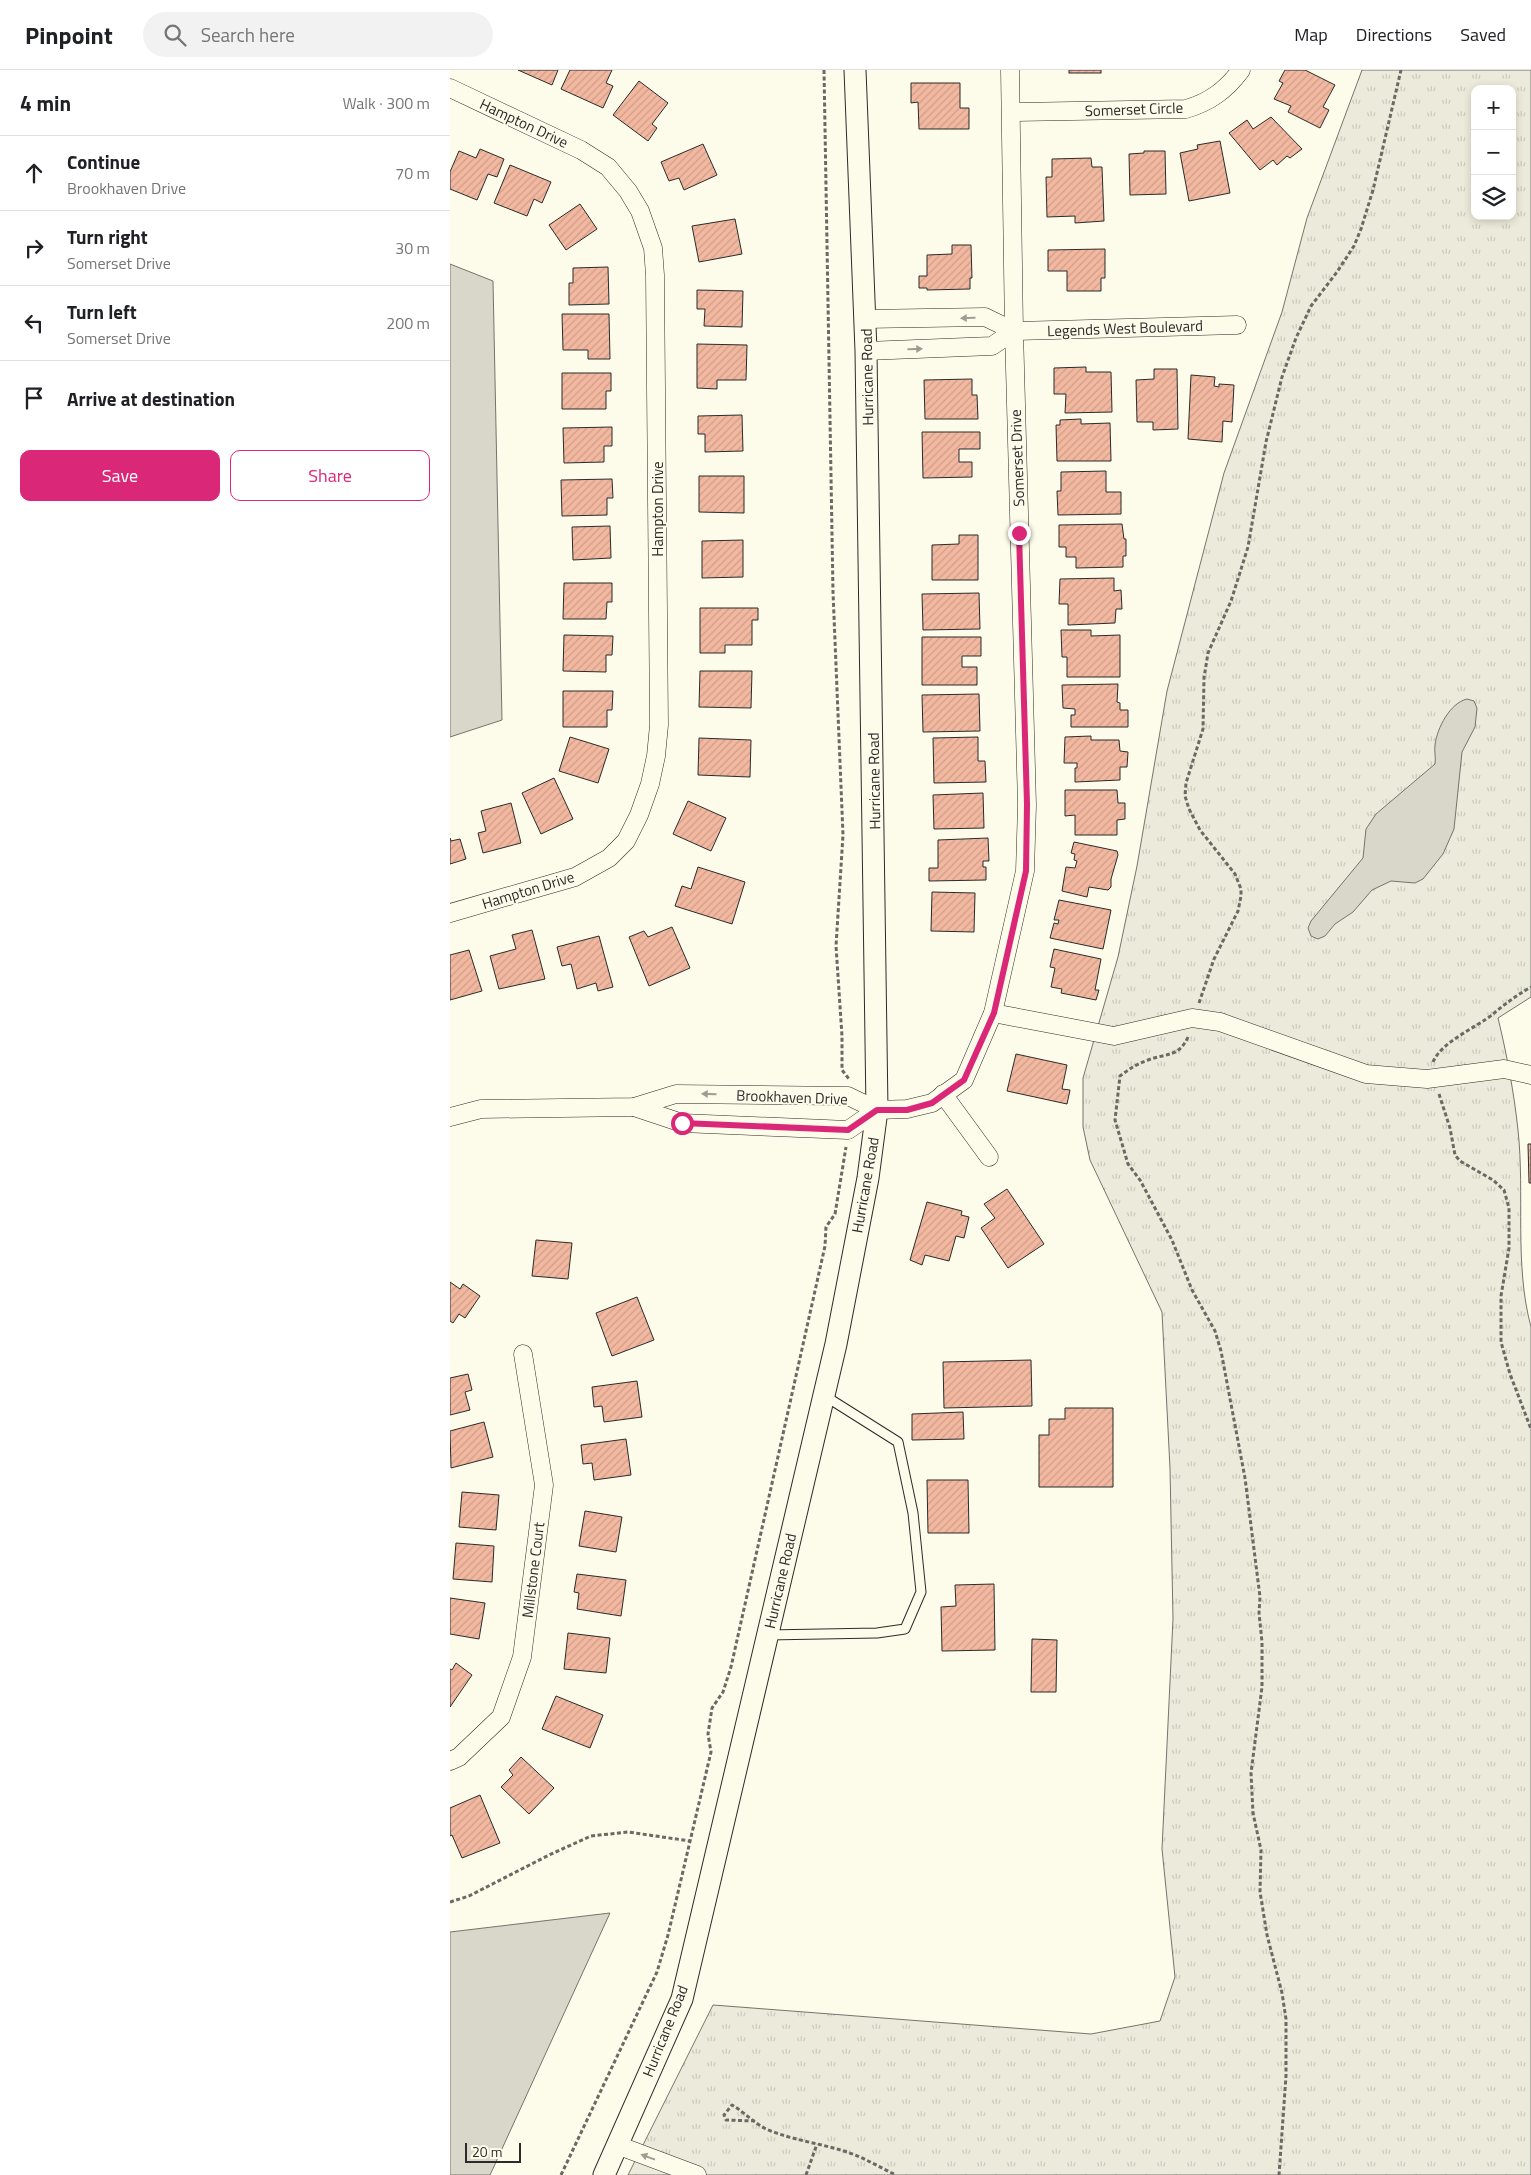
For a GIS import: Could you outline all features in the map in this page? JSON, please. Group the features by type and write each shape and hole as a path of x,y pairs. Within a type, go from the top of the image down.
{"street":[{"name":"Hurricane Road","path":"608,2173 617,2145 682,1999 842,1315 868,1178 877,1110 866,350 856,70"},
{"path":"866,350 992,346 1014,331 1010,70"},
{"name":"Somerset Circle","path":"1012,112 1186,109 1211,100 1231,83 1241,70"},
{"name":"Hampton Drive","path":"450,88 581,150 608,167 634,200 649,236 655,275 659,725 656,756 650,784 639,815 626,841 609,858 575,877 450,913"},
{"name":"Legends West Boulevard","path":"865,319 985,318 1014,331 1237,325"},
{"name":"Somerset Drive","path":"877,1110 907,1110 932,1103 964,1080 994,1013 1026,868 1027,804 1014,331"},
{"path":"994,1013 1114,1036 1192,1018 1220,1022 1366,1074 1433,1079 1504,1069 1531,1074"},
{"name":"Brookhaven Drive","path":"450,1117 482,1108 634,1107 676,1094 848,1096 877,1110 848,1130 682,1123 634,1107"},
{"path":"943,1094 989,1157"},
{"name":"Millstone Court","path":"450,1761 459,1757 501,1717 522,1657 544,1485 523,1354"},
{"path":"617,2145 678,2172 697,2175"}],"lane":[{"path":"767,1635 877,1633 905,1629 920,1592 913,1513 898,1442 823,1395"}],"path":[{"path":"1279,2175 1286,2076 1286,2019 1282,1993 1267,1935 1260,1892 1261,1850 1253,1813 1252,1773 1262,1687 1262,1642 1258,1572 1249,1507 1221,1350 1215,1331 1192,1290 1172,1240 1144,1188 1128,1164 1115,1120 1120,1076 1132,1066 1151,1059 1168,1056 1183,1047 1193,1025 1192,1018 1214,959 1238,911 1241,889 1235,874 1200,830 1189,809 1185,796 1186,783 1203,729 1204,678 1208,653 1232,601 1248,546 1266,442 1282,377 1296,338 1312,306 1354,246 1361,229 1373,190 1401,70"},
{"path":"1531,987 1500,1006 1436,1055 1432,1062 1433,1079 1450,1128 1455,1155 1460,1161 1493,1180 1504,1190 1509,1208 1509,1248 1501,1296 1501,1342 1510,1374 1531,1429"},
{"path":"450,1902 470,1896 549,1855 591,1836 628,1832 690,1841"},
{"path":"755,2121 726,2120 724,2115 732,2105 773,2132 805,2143 817,2144 862,2157 896,2175"},
{"path":"806,2175 817,2144"}],"green space":[{"path":"1362,70 1531,70 1531,997 1498,1018 1510,1074 1518,1130 1521,1179 1521,1254 1526,1303 1531,1327 1531,2175 628,2175 713,2005 1091,2034 1160,2021 1175,1977 1162,1849 1173,1619 1170,1468 1162,1312 1090,1160 1083,1127 1083,1078 1118,957 1137,866 1167,691 1224,473 1282,312 1307,218"}],"shaded area":[{"path":"450,264 493,281 502,720 450,737"},
{"path":"1467,699 1474,701 1477,708 1475,727 1462,752 1454,829 1443,854 1423,879 1415,883 1391,881 1372,890 1353,912 1335,924 1325,936 1318,939 1311,936 1308,928 1311,921 1363,858 1366,829 1376,814 1435,764 1435,745 1438,731 1445,717 1455,705"},
{"path":"610,1913 490,2175 450,2175 450,1932"}],"building":[{"path":"518,70 558,70 552,85"},
{"path":"570,70 612,70 606,83 613,86 603,108 561,89"},
{"path":"1069,70 1101,70 1101,73 1069,73"},
{"path":"1285,70 1305,70 1335,85 1323,107 1329,110 1320,128 1288,112 1291,106 1274,99 1283,83 1279,81"},
{"path":"639,81 668,103 652,124 657,128 648,141 613,115"},
{"path":"911,83 960,83 960,108 969,108 969,129 919,129 918,102 911,103"},
{"path":"1271,117 1302,149 1290,158 1287,156 1277,165 1273,160 1260,170 1229,133 1247,120 1253,129"},
{"path":"1220,141 1230,193 1189,201 1180,153 1198,149 1197,145"},
{"path":"703,144 717,175 684,190 679,178 669,181 661,162"},
{"path":"480,149 504,159 497,177 488,174 477,200 450,189 450,172 459,151 476,158"},
{"path":"1144,151 1165,151 1166,194 1130,195 1129,154 1144,153"},
{"path":"1091,158 1092,167 1102,167 1104,221 1075,223 1075,216 1047,217 1046,177 1052,177 1052,159"},
{"path":"510,165 551,182 542,203 534,199 527,216 494,203"},
{"path":"580,204 597,229 566,250 549,225"},
{"path":"735,219 742,254 699,262 692,226"},
{"path":"952,245 971,245 972,278 970,278 970,289 927,290 927,288 919,288 919,276 927,276 927,255 952,254"},
{"path":"1105,249 1105,278 1101,278 1101,291 1067,291 1067,271 1048,271 1048,250"},
{"path":"608,267 609,304 569,305 569,283 573,283 573,268"},
{"path":"697,290 743,291 742,327 704,326 705,309 697,309"},
{"path":"562,314 609,314 610,359 588,359 588,350 563,350"},
{"path":"697,344 747,345 746,380 717,380 717,389 697,388"},
{"path":"1086,367 1086,372 1111,372 1112,412 1065,413 1066,394 1054,394 1054,368"},
{"path":"1154,369 1177,369 1178,429 1153,430 1153,422 1137,422 1136,380 1154,379"},
{"path":"562,373 611,373 611,391 606,391 606,409 562,409"},
{"path":"1191,375 1215,377 1214,386 1219,387 1219,384 1234,385 1232,422 1223,421 1222,442 1188,439"},
{"path":"972,379 972,395 977,395 978,419 925,419 924,380"},
{"path":"742,415 743,451 705,452 705,434 698,434 698,416"},
{"path":"1081,419 1081,424 1110,423 1111,461 1057,461 1056,425 1060,425 1060,420"},
{"path":"612,427 612,446 604,446 604,462 564,463 563,428"},
{"path":"922,432 980,432 980,449 959,449 959,462 972,462 972,477 923,478"},
{"path":"1106,471 1106,492 1121,492 1121,514 1058,515 1057,491 1061,491 1061,472"},
{"path":"699,476 744,476 744,513 699,512"},
{"path":"612,479 613,498 607,498 607,515 562,516 561,480"},
{"path":"1122,524 1124,539 1126,539 1126,556 1123,556 1123,567 1076,568 1076,557 1066,557 1066,547 1059,547 1059,525"},
{"path":"610,526 611,558 573,560 572,527"},
{"path":"959,535 978,535 978,580 932,580 932,545 959,544"},
{"path":"743,540 743,577 702,578 702,541"},
{"path":"1114,578 1114,591 1121,590 1122,609 1116,609 1115,623 1068,625 1068,604 1059,604 1060,579"},
{"path":"564,583 612,583 612,602 607,602 606,619 563,619"},
{"path":"979,593 980,629 923,630 922,594"},
{"path":"700,608 758,608 758,620 752,620 752,645 725,645 725,653 700,653"},
{"path":"1061,630 1091,630 1091,636 1120,635 1120,677 1067,677 1067,657 1062,657"},
{"path":"564,635 613,636 612,655 606,655 606,672 563,671"},
{"path":"922,637 981,637 981,656 962,656 962,667 977,667 977,685 922,685"},
{"path":"700,671 752,671 751,708 699,707"},
{"path":"1118,684 1117,702 1120,703 1120,710 1128,710 1128,727 1071,727 1071,715 1075,715 1075,709 1063,708 1062,685"},
{"path":"563,691 613,691 612,710 607,710 607,727 563,727"},
{"path":"979,694 980,731 923,732 922,695"},
{"path":"1091,736 1091,740 1119,740 1120,751 1128,752 1127,767 1120,767 1120,780 1075,782 1077,763 1064,763 1065,737"},
{"path":"570,737 609,749 598,783 559,771"},
{"path":"978,737 978,761 985,761 986,782 934,783 933,738"},
{"path":"699,738 751,740 750,777 698,775"},
{"path":"554,778 573,819 541,834 522,793"},
{"path":"1065,790 1117,790 1118,803 1125,803 1125,819 1117,820 1117,835 1075,835 1075,815 1065,816"},
{"path":"983,793 984,828 934,829 933,795"},
{"path":"688,801 726,818 711,851 673,834"},
{"path":"511,803 521,843 483,853 478,833 486,831 481,811"},
{"path":"450,838 451,841 460,839 466,859 450,864"},
{"path":"988,838 989,861 983,861 983,867 986,867 986,880 929,881 929,868 938,868 938,840"},
{"path":"1074,842 1117,851 1118,855 1111,879 1111,887 1108,890 1089,887 1087,897 1062,891 1066,867 1075,868 1077,861 1074,860 1075,854 1071,853"},
{"path":"698,867 745,882 732,924 675,906 682,886 691,889"},
{"path":"932,892 975,893 974,932 931,931"},
{"path":"1059,900 1111,910 1103,949 1050,938 1054,923 1058,924 1059,920 1054,920"},
{"path":"672,927 690,968 649,986 629,937 644,931 648,937"},
{"path":"532,930 545,979 499,989 490,956 516,949 512,935"},
{"path":"599,936 613,987 598,991 596,983 577,989 571,964 562,966 557,947"},
{"path":"1054,949 1101,959 1095,990 1099,990 1096,1000 1061,993 1062,989 1051,987 1055,968 1050,967"},
{"path":"469,950 482,991 450,1000 450,955"},
{"path":"1016,1054 1067,1065 1062,1089 1070,1090 1067,1104 1007,1091"},
{"path":"1528,1144 1531,1144 1531,1183 1529,1183"},
{"path":"1007,1189 1044,1244 1008,1268 981,1228 995,1218 984,1204"},
{"path":"927,1202 962,1211 961,1215 969,1217 964,1238 956,1236 949,1261 925,1255 922,1265 910,1260"},
{"path":"536,1240 572,1243 568,1279 532,1276"},
{"path":"450,1282 460,1289 463,1284 480,1296 465,1318 459,1314 453,1323 450,1321"},
{"path":"637,1297 654,1340 612,1356 596,1313"},
{"path":"1031,1360 1032,1406 944,1408 943,1362"},
{"path":"468,1374 472,1390 465,1392 470,1410 450,1415 450,1378"},
{"path":"637,1381 642,1417 604,1422 602,1406 594,1407 592,1387"},
{"path":"1065,1408 1113,1408 1113,1487 1039,1487 1039,1435 1049,1435 1049,1419 1065,1419"},
{"path":"963,1412 964,1439 912,1440 912,1414"},
{"path":"484,1422 493,1457 451,1468 450,1431"},
{"path":"626,1439 631,1475 594,1480 592,1463 583,1464 581,1445"},
{"path":"927,1480 968,1480 969,1533 928,1533"},
{"path":"462,1492 499,1495 496,1530 459,1527"},
{"path":"585,1511 622,1517 616,1552 579,1546"},
{"path":"456,1543 494,1546 492,1582 453,1579"},
{"path":"577,1574 626,1580 621,1616 577,1609 579,1593 574,1592"},
{"path":"994,1584 995,1650 942,1651 941,1607 956,1606 955,1585"},
{"path":"450,1598 485,1603 479,1639 450,1634"},
{"path":"568,1633 610,1638 606,1673 564,1669"},
{"path":"1032,1639 1057,1640 1056,1692 1031,1692"},
{"path":"456,1663 472,1675 450,1707 450,1669 452,1670"},
{"path":"556,1696 603,1715 590,1748 542,1729"},
{"path":"521,1757 554,1788 529,1814 501,1787 513,1775 509,1770"},
{"path":"480,1795 500,1843 462,1858 452,1835 450,1836 450,1808"}],"route":[{"path":"682,1123 848,1130 877,1110 907,1110 932,1103 964,1080 994,1013 1026,871 1027,804 1019,533"}]}
